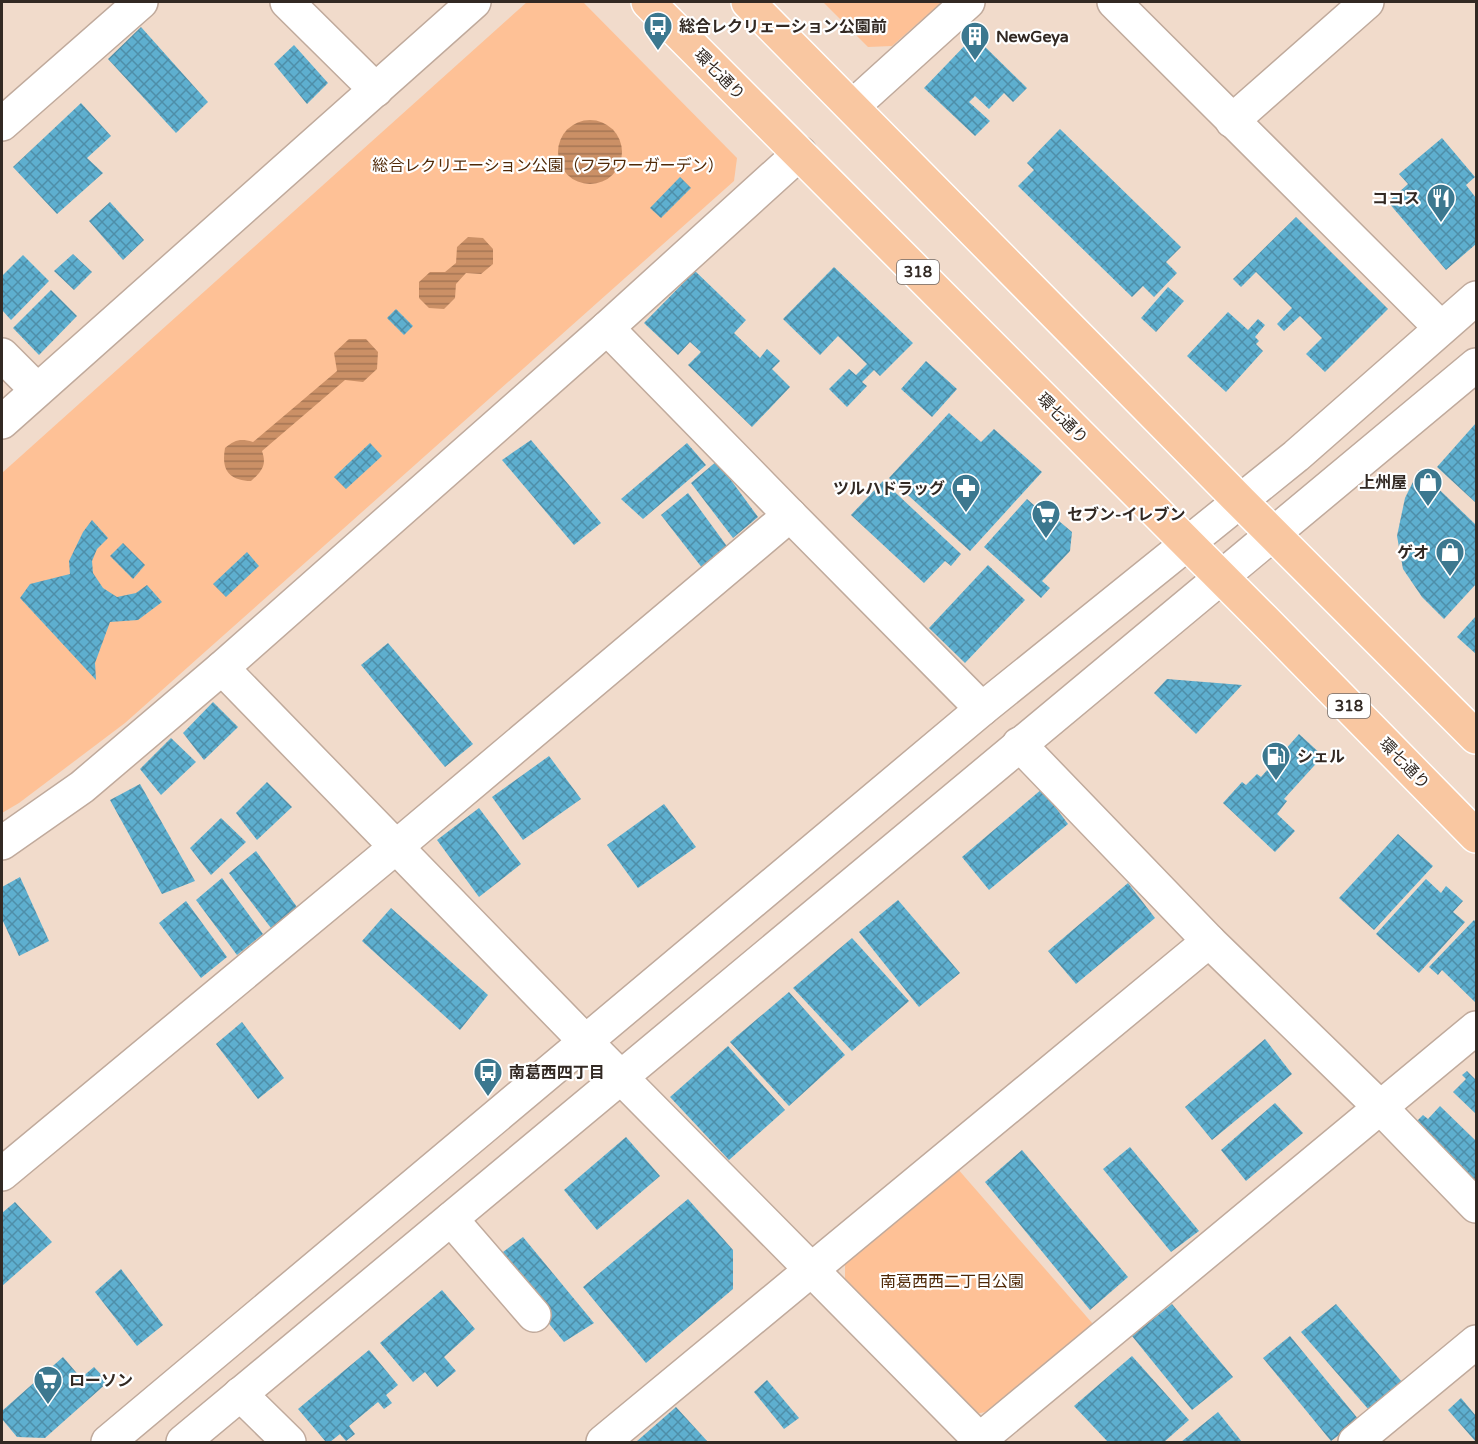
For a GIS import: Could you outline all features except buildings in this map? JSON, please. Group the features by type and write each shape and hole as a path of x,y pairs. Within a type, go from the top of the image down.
{"main road":[{"name":"環七通り","path":"648,2 1476,836"},
{"path":"748,2 1476,737"}],"street":[{"path":"2,124 141,2"},
{"path":"287,2 376,90"},
{"path":"2,422 474,2"},
{"path":"852,107 968,2"},
{"path":"1114,2 1441,328"},
{"path":"1232,121 1367,2"},
{"path":"2,843 82,787 222,668 608,328 800,153"},
{"path":"108,1443 982,709 1296,456 1476,298"},
{"path":"608,328 982,709"},
{"path":"2,354 37,390"},
{"path":"183,1443 1019,744 1476,366"},
{"path":"2,1174 396,847 790,515"},
{"path":"222,668 980,1442 1476,1028"},
{"path":"1019,744 1209,941 1381,1108 1476,1206"},
{"path":"603,1443 811,1268 1209,941"},
{"path":"451,1219 534,1315"},
{"path":"1355,1443 1476,1342"},
{"path":"240,1394 289,1443"}],"green space":[{"name":"総合レクリエーション公園（フラワーガーデン）","path":"527,2 583,2 737,158 734,181 125,723 19,803 2,813 2,473"},
{"path":"823,2 942,2 892,46 868,47"},
{"name":"南葛西西二丁目公園","path":"957,1168 1093,1324 994,1410 976,1414 845,1282 845,1261"}],"shaded area":[{"path":"590,120 602,122 613,129 620,140 622,152 620,164 613,175 602,182 590,184 578,182 567,175 560,164 558,152 560,140 567,129 578,122"},
{"path":"468,237 483,238 493,249 493,264 481,274 466,273 456,284 455,298 444,309 429,308 419,298 419,282 430,272 445,272 456,263 457,247"},
{"path":"349,339 366,339 378,352 377,369 363,382 345,380 262,451 264,460 262,468 251,481 232,476 224,462 225,448 238,440 253,442 337,371 334,353"}],"place":[{"name":"総合レクリェーション公園前","path":"658,52"},
{"name":"NewGeya","path":"975,62"},
{"name":"ココス","path":"1441,224"},
{"name":"上州屋","path":"1428,508"},
{"name":"ツルハドラッグ","path":"966,514"},
{"name":"セブン-イレブン","path":"1046,540"},
{"name":"ゲオ","path":"1450,578"},
{"name":"シェル","path":"1276,782"},
{"name":"南葛西四丁目","path":"488,1098"},
{"name":"ローソン","path":"48,1406"}]}
